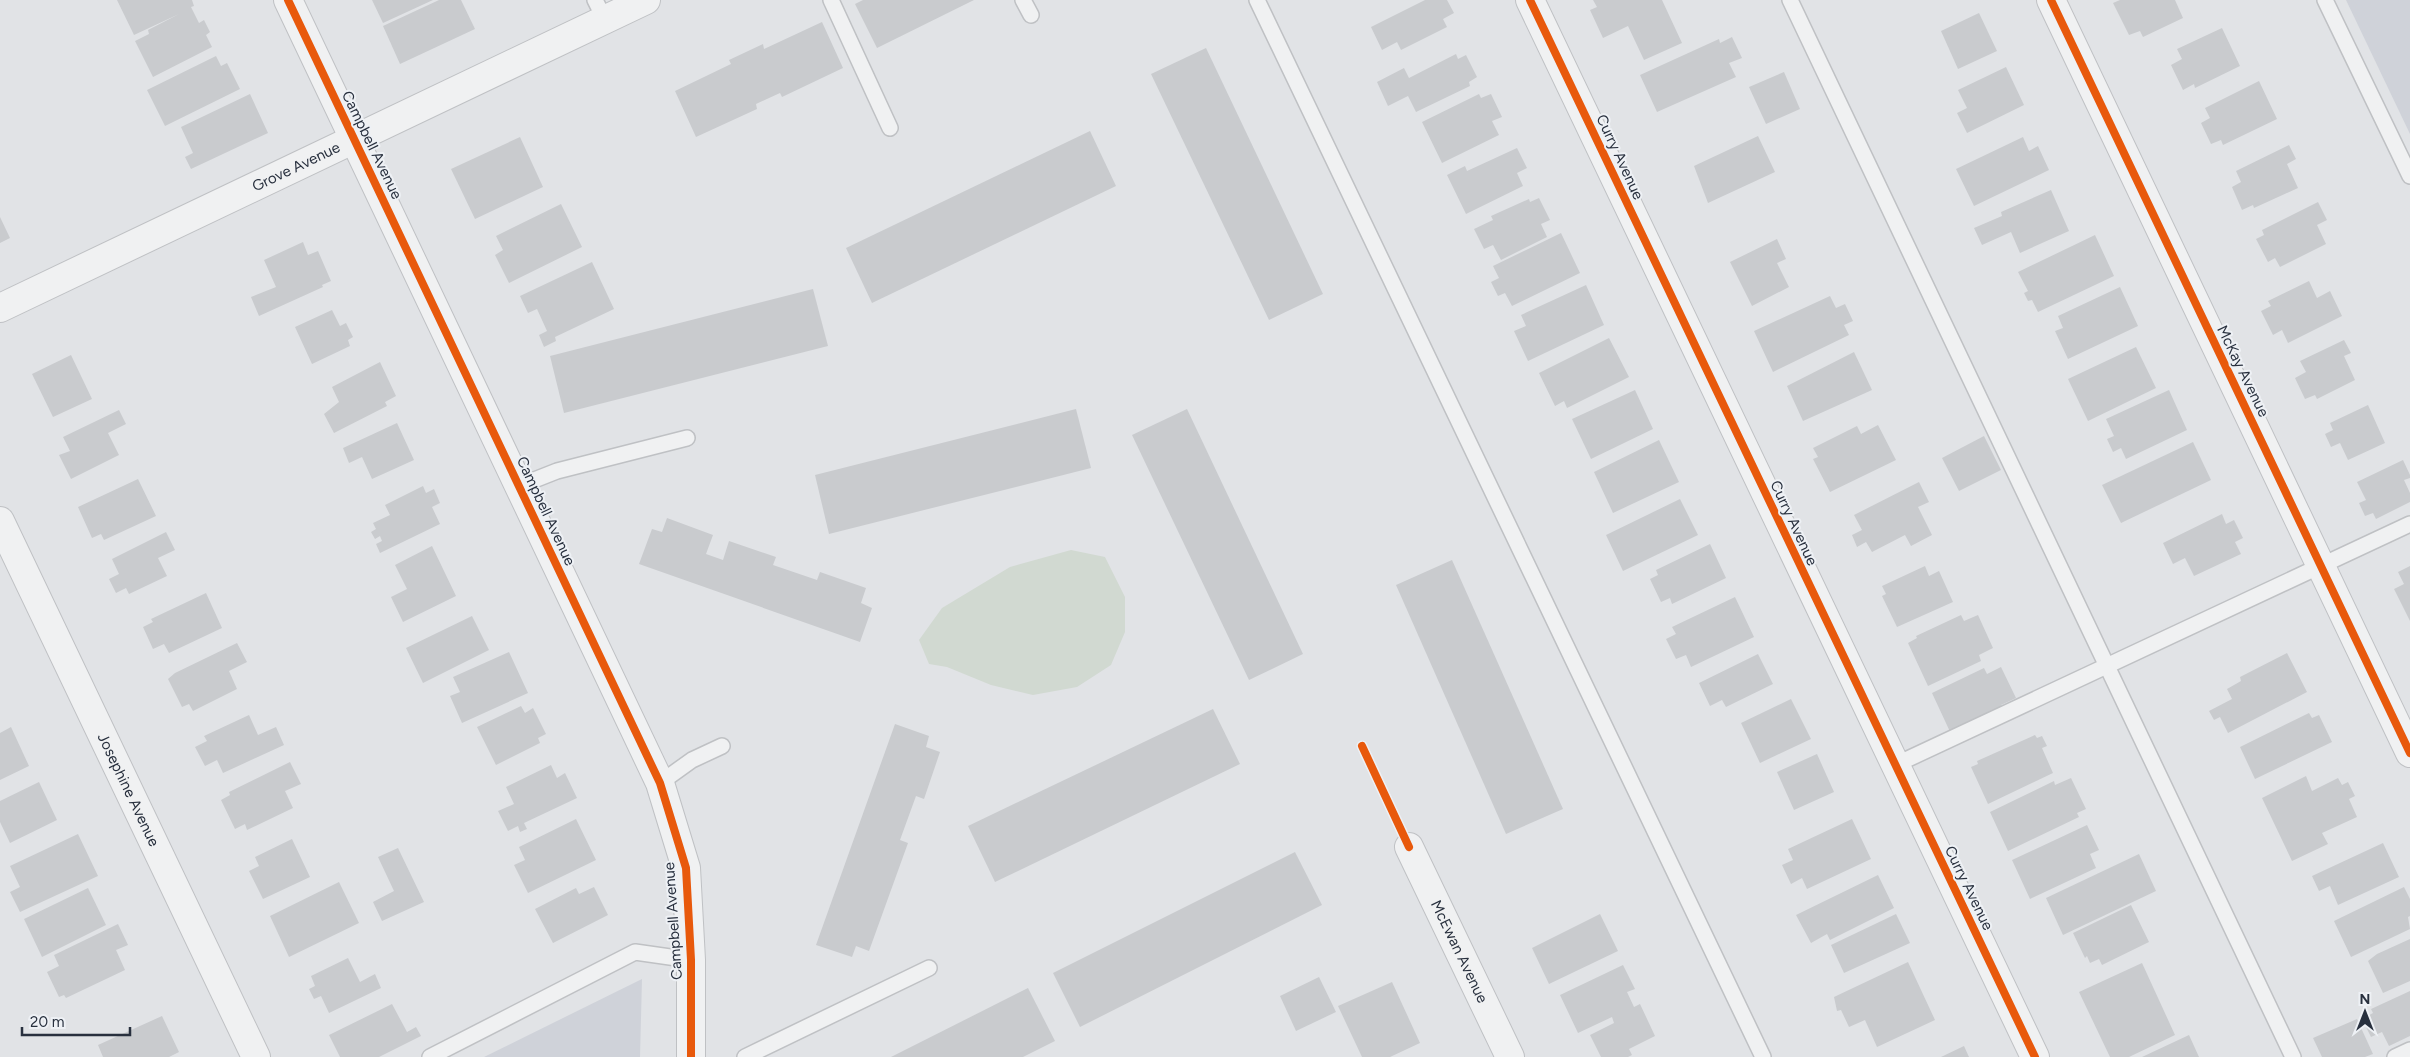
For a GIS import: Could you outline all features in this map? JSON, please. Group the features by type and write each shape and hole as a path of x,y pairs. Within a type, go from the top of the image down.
{"street":[{"name":"Campbell Avenue","path":"288,0 660,783 686,868 691,960 691,1057"},
{"name":"Grove Avenue","path":"0,308 354,139 600,10 646,0"},
{"name":"Curry Avenue","path":"1530,0 2035,1057"},
{"name":"McKay Avenue","path":"2051,0 2410,754"},
{"name":"Josephine Avenue","path":"0,521 256,1057"},
{"name":"McEwan Avenue","path":"1409,847 1510,1057"}],"lane":[{"path":"831,0 890,128"},
{"path":"1023,0 1031,15"},
{"path":"1257,0 1763,1057"},
{"path":"1790,0 2292,1057"},
{"path":"2325,0 2410,176"},
{"path":"519,486 557,472 687,438"},
{"path":"1895,765 2410,524"},
{"path":"660,783 692,760 722,746"},
{"path":"430,1057 635,952 691,960"},
{"path":"745,1057 929,968"},
{"path":"2395,1057 2410,1050"}],"shaded area":[{"path":"2346,0 2410,0 2410,134"},
{"path":"1071,550 1105,557 1125,597 1125,632 1111,665 1077,687 1033,695 991,685 947,667 929,664 919,640 942,608 1010,567"},
{"path":"642,979 640,1057 484,1057"}],"building":[{"path":"117,0 192,0 194,6 191,7 199,23 204,20 210,32 206,35 212,47 153,77 135,41 149,34 148,30 179,14 134,35"},
{"path":"372,0 433,0 383,23"},
{"path":"439,0 461,0 475,29 400,64 383,26"},
{"path":"863,0 974,0 877,48 855,4"},
{"path":"1425,0 1447,0 1454,13 1443,19 1447,27 1401,50 1397,42 1382,50 1371,27"},
{"path":"1593,0 1662,0 1682,43 1644,60 1628,26 1603,38 1590,10 1597,7"},
{"path":"2120,0 2175,0 2183,18 2143,37 2140,31 2129,35 2113,3"},
{"path":"1979,13 1997,51 1958,69 1941,31"},
{"path":"822,22 843,68 782,97 780,93 756,104 757,109 696,137 675,91 731,64 729,60 763,44 764,49"},
{"path":"2222,28 2240,66 2195,88 2194,84 2183,90 2171,65 2182,59 2177,49"},
{"path":"1732,37 1742,58 1729,63 1736,77 1657,112 1640,75 1719,39 1720,43"},
{"path":"1206,48 1323,294 1269,320 1151,74"},
{"path":"1456,54 1458,59 1466,55 1477,77 1469,82 1470,86 1416,112 1408,96 1388,106 1377,82 1404,68 1409,78"},
{"path":"216,56 221,66 227,63 240,89 165,126 147,90"},
{"path":"2006,67 2024,105 1967,133 1957,113 1967,108 1958,90"},
{"path":"1784,72 1800,109 1766,124 1749,87"},
{"path":"2259,81 2277,119 2223,145 2221,140 2211,144 2201,123 2210,118 2205,108"},
{"path":"250,94 268,133 191,169 185,157 193,153 181,127"},
{"path":"1479,94 1481,98 1491,94 1502,117 1492,121 1499,135 1442,163 1422,122"},
{"path":"1090,131 1116,186 872,303 846,248"},
{"path":"1758,136 1775,172 1708,203 1694,166"},
{"path":"520,137 543,187 475,219 451,169"},
{"path":"2023,137 2029,151 2038,146 2049,170 1974,206 1956,169"},
{"path":"2289,145 2296,159 2287,164 2298,188 2254,208 2253,205 2242,210 2232,187 2241,182 2236,171"},
{"path":"1517,148 1527,168 1517,173 1523,186 1466,214 1447,175 1465,166 1467,171"},
{"path":"2051,190 2069,231 2020,253 2011,232 1982,245 1974,228 2002,216 2001,212"},
{"path":"1539,198 1550,220 1541,224 1547,237 1501,260 1493,245 1484,249 1474,229 1493,220 1491,216 1529,199 1530,202"},
{"path":"2318,202 2327,220 2317,225 2326,244 2280,267 2275,258 2268,262 2256,239 2264,235 2262,230"},
{"path":"561,204 582,247 509,283 495,255 503,250 496,236"},
{"path":"0,217 10,238 0,243"},
{"path":"1561,233 1580,273 1512,306 1505,293 1498,296 1491,282 1499,278 1493,266"},
{"path":"2095,235 2114,276 2038,312 2032,300 2028,301 2024,293 2028,291 2018,272"},
{"path":"1777,239 1786,259 1777,263 1789,287 1752,306 1730,262"},
{"path":"303,242 308,255 318,251 331,281 322,285 323,287 259,316 251,297 276,287 264,260"},
{"path":"592,262 614,309 555,337 556,341 544,347 539,335 547,331 537,309 528,313 520,296"},
{"path":"2309,281 2317,298 2330,291 2342,316 2288,343 2282,330 2273,335 2261,311 2271,306 2268,301"},
{"path":"1586,285 1604,325 1528,361 1514,331 1526,326 1521,315"},
{"path":"2120,287 2138,326 2068,359 2055,331 2063,328 2058,316"},
{"path":"813,289 828,346 564,413 550,356"},
{"path":"1830,296 1836,308 1845,304 1853,321 1844,325 1849,335 1773,372 1754,331"},
{"path":"332,310 340,326 346,323 353,337 348,340 350,346 312,364 295,327"},
{"path":"1609,338 1629,377 1567,408 1564,401 1555,406 1539,373"},
{"path":"2344,340 2351,353 2344,356 2355,380 2317,399 2315,395 2305,399 2295,378 2306,372 2300,361"},
{"path":"2136,347 2156,388 2088,421 2068,379"},
{"path":"1854,352 1872,390 1803,421 1787,386"},
{"path":"71,355 92,399 53,417 32,374"},
{"path":"380,362 396,396 385,402 387,406 334,433 324,414 339,402 332,387"},
{"path":"1635,390 1653,429 1591,459 1572,419"},
{"path":"2169,390 2187,430 2126,459 2121,448 2113,452 2107,439 2114,436 2106,419"},
{"path":"2368,405 2385,443 2348,460 2340,443 2331,447 2325,434 2333,430 2330,423"},
{"path":"1076,409 1091,468 829,534 815,475"},
{"path":"1187,409 1303,654 1249,680 1132,435"},
{"path":"119,410 126,424 108,433 119,455 71,479 59,455 70,451 63,437"},
{"path":"397,423 414,460 372,479 362,457 349,463 343,448"},
{"path":"1878,425 1896,460 1830,492 1813,459 1818,457 1813,448 1857,426 1861,434"},
{"path":"1984,436 2001,470 1959,491 1942,458"},
{"path":"1659,440 1679,482 1613,513 1594,472"},
{"path":"2193,442 2211,480 2121,523 2102,485"},
{"path":"2403,460 2410,475 2410,478 2404,480 2410,493 2410,502 2376,519 2373,513 2365,516 2359,503 2366,500 2357,482"},
{"path":"138,479 156,516 104,540 101,534 92,538 78,507"},
{"path":"1919,482 1929,502 1918,507 1932,535 1911,546 1905,535 1872,552 1866,542 1857,547 1852,535 1862,530 1854,515"},
{"path":"423,486 426,493 434,489 440,503 432,507 440,524 380,553 376,544 382,541 380,536 375,539 371,532 376,529 373,523 390,515 385,505"},
{"path":"1680,499 1698,535 1623,571 1606,535"},
{"path":"2222,514 2226,524 2234,520 2243,538 2235,542 2241,554 2194,576 2185,558 2173,564 2163,543"},
{"path":"667,518 713,535 706,554 723,560 729,541 776,557 773,565 817,580 820,572 866,588 861,603 872,608 860,642 639,564 652,529 662,532"},
{"path":"166,532 175,550 158,558 167,576 129,594 126,588 116,593 109,579 119,574 112,559"},
{"path":"1710,544 1726,578 1672,604 1670,598 1661,602 1650,579 1658,575 1656,570"},
{"path":"432,546 456,596 403,622 391,597 407,589 395,565"},
{"path":"1452,560 1563,809 1506,834 1396,585"},
{"path":"1925,566 1929,576 1939,571 1953,602 1897,627 1882,596 1886,594 1882,586"},
{"path":"2410,566 2410,621 2394,589 2404,584 2398,572"},
{"path":"206,593 222,628 169,653 164,644 153,649 143,627 153,622 151,619"},
{"path":"1735,597 1754,637 1691,667 1686,655 1676,659 1666,639 1676,634 1672,627"},
{"path":"1961,615 1964,621 1978,615 1993,648 1979,655 1981,661 1928,686 1908,643 1917,638 1916,636"},
{"path":"472,616 489,650 423,683 406,648"},
{"path":"237,643 247,662 229,671 237,689 193,711 189,704 182,707 168,679 175,673"},
{"path":"509,652 528,693 462,723 450,696 460,692 453,677"},
{"path":"2287,653 2307,692 2228,733 2220,717 2214,720 2209,711 2232,699 2227,689 2241,681 2240,677"},
{"path":"1758,654 1773,684 1726,707 1722,700 1710,706 1699,683"},
{"path":"2001,667 2016,698 2001,705 2004,711 1952,736 1932,693 1984,668 1987,674"},
{"path":"1791,699 1811,739 1760,763 1741,723"},
{"path":"521,706 525,713 533,708 546,734 538,738 540,743 496,765 477,727"},
{"path":"1213,709 1240,764 995,882 968,826"},
{"path":"2309,713 2312,718 2319,715 2332,742 2255,779 2240,747"},
{"path":"249,715 258,735 276,727 284,745 223,773 217,760 205,766 195,747 207,741 204,736"},
{"path":"895,724 929,736 926,747 940,752 924,799 916,796 900,840 908,843 869,951 856,946 852,957 816,945"},
{"path":"11,727 29,766 0,780 0,733"},
{"path":"2035,735 2037,738 2042,736 2047,746 2042,748 2053,773 1988,804 1971,767 1978,764 1977,761"},
{"path":"1817,754 1834,792 1794,810 1777,772"},
{"path":"290,762 301,784 285,791 293,808 247,830 245,824 235,829 221,800 230,795 229,792"},
{"path":"551,765 557,778 565,773 577,798 524,823 527,829 520,832 518,826 508,831 498,811 514,804 506,787"},
{"path":"2306,776 2312,791 2338,778 2342,785 2348,782 2355,796 2349,799 2357,817 2322,833 2328,844 2292,861 2262,798"},
{"path":"2071,778 2086,809 2077,813 2079,817 2008,851 1990,812 2054,781 2055,785"},
{"path":"39,782 57,820 10,843 0,822 0,801"},
{"path":"576,819 596,860 528,893 514,865 525,860 519,847"},
{"path":"1852,819 1871,859 1807,889 1802,878 1791,884 1782,865 1793,860 1788,849"},
{"path":"2087,825 2099,850 2090,854 2096,868 2030,899 2012,860"},
{"path":"78,834 98,876 20,912 10,892 20,887 10,866"},
{"path":"292,839 310,877 263,899 249,871 259,866 255,857"},
{"path":"2383,843 2399,877 2338,905 2330,886 2319,891 2312,876"},
{"path":"398,848 424,902 382,921 373,902 394,891 378,857"},
{"path":"1295,852 1322,905 1080,1027 1053,973"},
{"path":"2139,854 2156,891 2063,935 2046,898"},
{"path":"1878,875 1894,908 1830,940 1827,934 1811,943 1796,915"},
{"path":"339,882 359,923 289,957 270,916"},
{"path":"594,887 608,915 553,943 535,909 576,888 579,894"},
{"path":"2404,887 2410,899 2410,916 2408,917 2410,929 2351,957 2334,921"},
{"path":"88,888 106,925 42,957 24,919"},
{"path":"2131,905 2149,942 2102,965 2099,959 2090,963 2087,956 2085,958 2073,933"},
{"path":"1600,914 1618,951 1549,984 1532,948"},
{"path":"1896,914 1910,943 1844,973 1831,945"},
{"path":"118,924 128,945 116,950 125,970 66,998 64,995 59,997 47,972 59,966 54,955"},
{"path":"2410,939 2410,981 2383,993 2368,961 2377,954"},
{"path":"348,958 360,982 375,974 381,988 329,1013 321,996 314,999 309,989 315,986 311,976"},
{"path":"1908,962 1935,1020 1877,1047 1865,1020 1849,1027 1841,1010 1837,1011 1834,997"},
{"path":"2142,963 2175,1035 2129,1057 2110,1057 2079,992"},
{"path":"1623,965 1635,989 1627,992 1634,1007 1640,1004 1655,1036 1629,1049 1632,1055 1628,1057 1601,1057 1590,1035 1614,1023 1612,1017 1578,1033 1560,995"},
{"path":"1319,977 1336,1012 1296,1031 1280,996"},
{"path":"1392,982 1420,1043 1390,1057 1362,1057 1338,1006"},
{"path":"1028,988 1055,1041 1023,1057 891,1057"},
{"path":"2410,991 2410,1036 2389,1046 2382,1032 2371,1037 2362,1019 2373,1013 2371,1009"},
{"path":"392,1004 407,1032 416,1027 421,1036 379,1057 340,1057 329,1035"},
{"path":"162,1016 179,1052 169,1057 103,1057 98,1045"},
{"path":"2357,1019 2373,1054 2365,1057 2322,1057 2313,1038"},
{"path":"2189,1035 2199,1057 2142,1057"},
{"path":"1964,1046 1969,1057 1941,1057"}],"cycle path":[{"path":"288,0 660,783 686,868 691,960 691,1057"},
{"path":"1530,0 2035,1057"},
{"path":"2051,0 2410,753"},
{"path":"1362,746 1409,847"}]}
